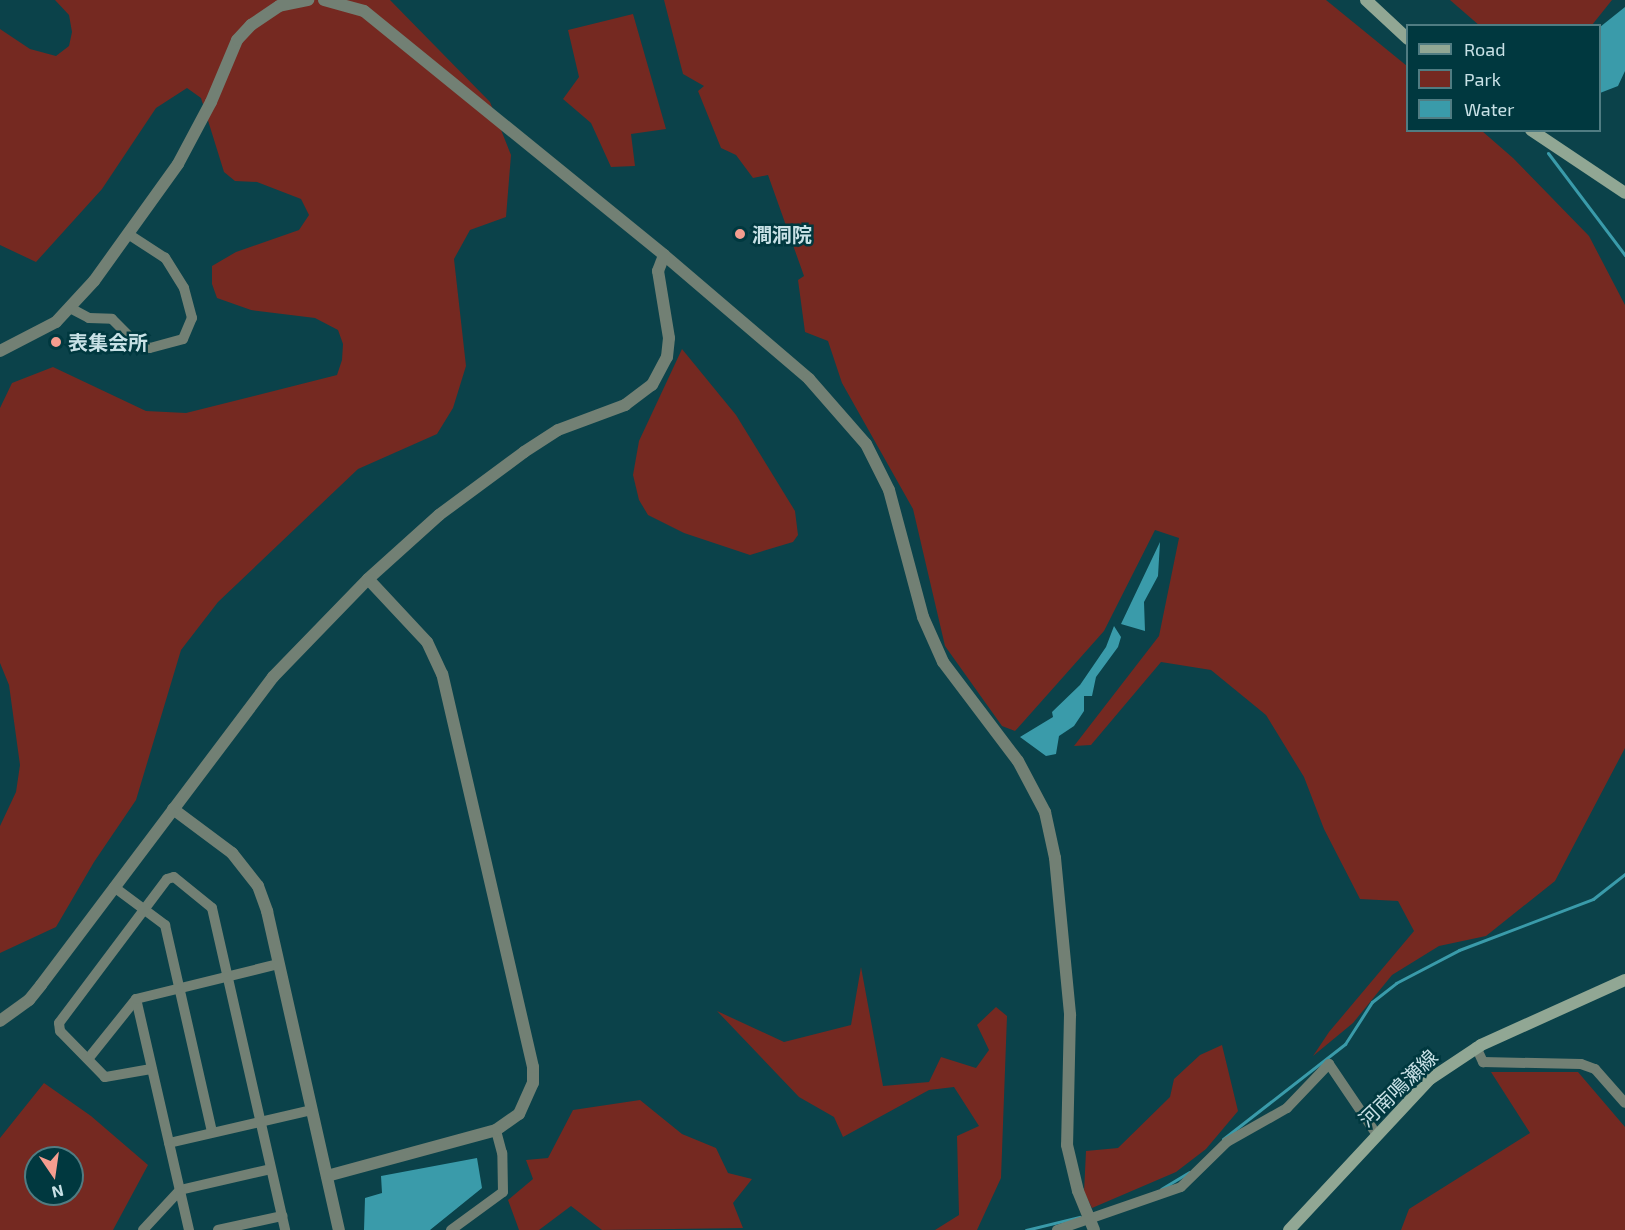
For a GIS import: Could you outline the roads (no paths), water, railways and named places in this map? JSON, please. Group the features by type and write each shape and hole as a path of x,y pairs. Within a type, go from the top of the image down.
{"main road":[{"path":"1366,0 1406,38"},
{"path":"1534,132 1625,193"},
{"name":"河南鳴瀬線","path":"1289,1230 1430,1079 1476,1047 1625,980"}],"street":[{"path":"0,351 39,334 72,309 128,234 192,139 237,40 265,13 308,0"},
{"path":"324,0 364,11 664,255 809,380 866,444 889,490 922,617 939,654 962,692 1018,761 1045,812 1055,858 1070,1016 1067,1145 1078,1191 1093,1226"},
{"path":"72,309 89,318 112,319 134,341 150,348 183,339 192,318 184,288 165,258 128,234"},
{"path":"0,1021 29,1000 273,677 368,579 439,515 524,453 558,430 625,405 652,385 666,357 669,338 658,271 664,255"},
{"path":"327,1176 496,1130 519,1114 529,1099 533,1067 447,689 427,642 368,579"},
{"path":"173,809 223,846 247,870 267,911 339,1230"},
{"path":"151,1069 111,1079 60,1031 59,1023 166,879 174,877 208,902 228,975 285,1230"},
{"path":"114,887 165,925 212,1132"},
{"path":"88,1059 136,999 178,986 279,964"},
{"path":"136,999 189,1230"},
{"path":"1476,1047 1484,1062 1581,1064 1595,1069 1625,1103"},
{"path":"1057,1230 1093,1226 1181,1187 1227,1142 1287,1108 1329,1064 1377,1135"},
{"path":"169,1143 312,1110"},
{"path":"451,1230 503,1192 502,1153 496,1130"},
{"path":"143,1230 180,1190 271,1168"},
{"path":"218,1230 282,1216"}],"water":[{"path":"1625,7 1625,71 1618,86 1601,93 1601,26"},
{"path":"1160,542 1158,576 1144,602 1145,631 1121,624"},
{"path":"1114,626 1121,637 1118,647 1096,677 1092,696 1084,696 1084,711 1074,726 1059,736 1056,754 1046,756 1020,737 1053,717 1052,712 1080,685 1106,647"},
{"path":"477,1158 482,1188 430,1230 364,1230 365,1198 382,1193 381,1176"}],"waterway":[{"path":"1548,153 1625,255"},
{"path":"1223,1139 1345,1044 1372,1002 1396,983 1459,950 1593,899 1625,874"},
{"path":"1161,1189 1189,1172"},
{"path":"1026,1230 1079,1217"}],"place":[{"name":"澗洞院","path":"740,234"},
{"name":"表集会所","path":"56,342"}]}
